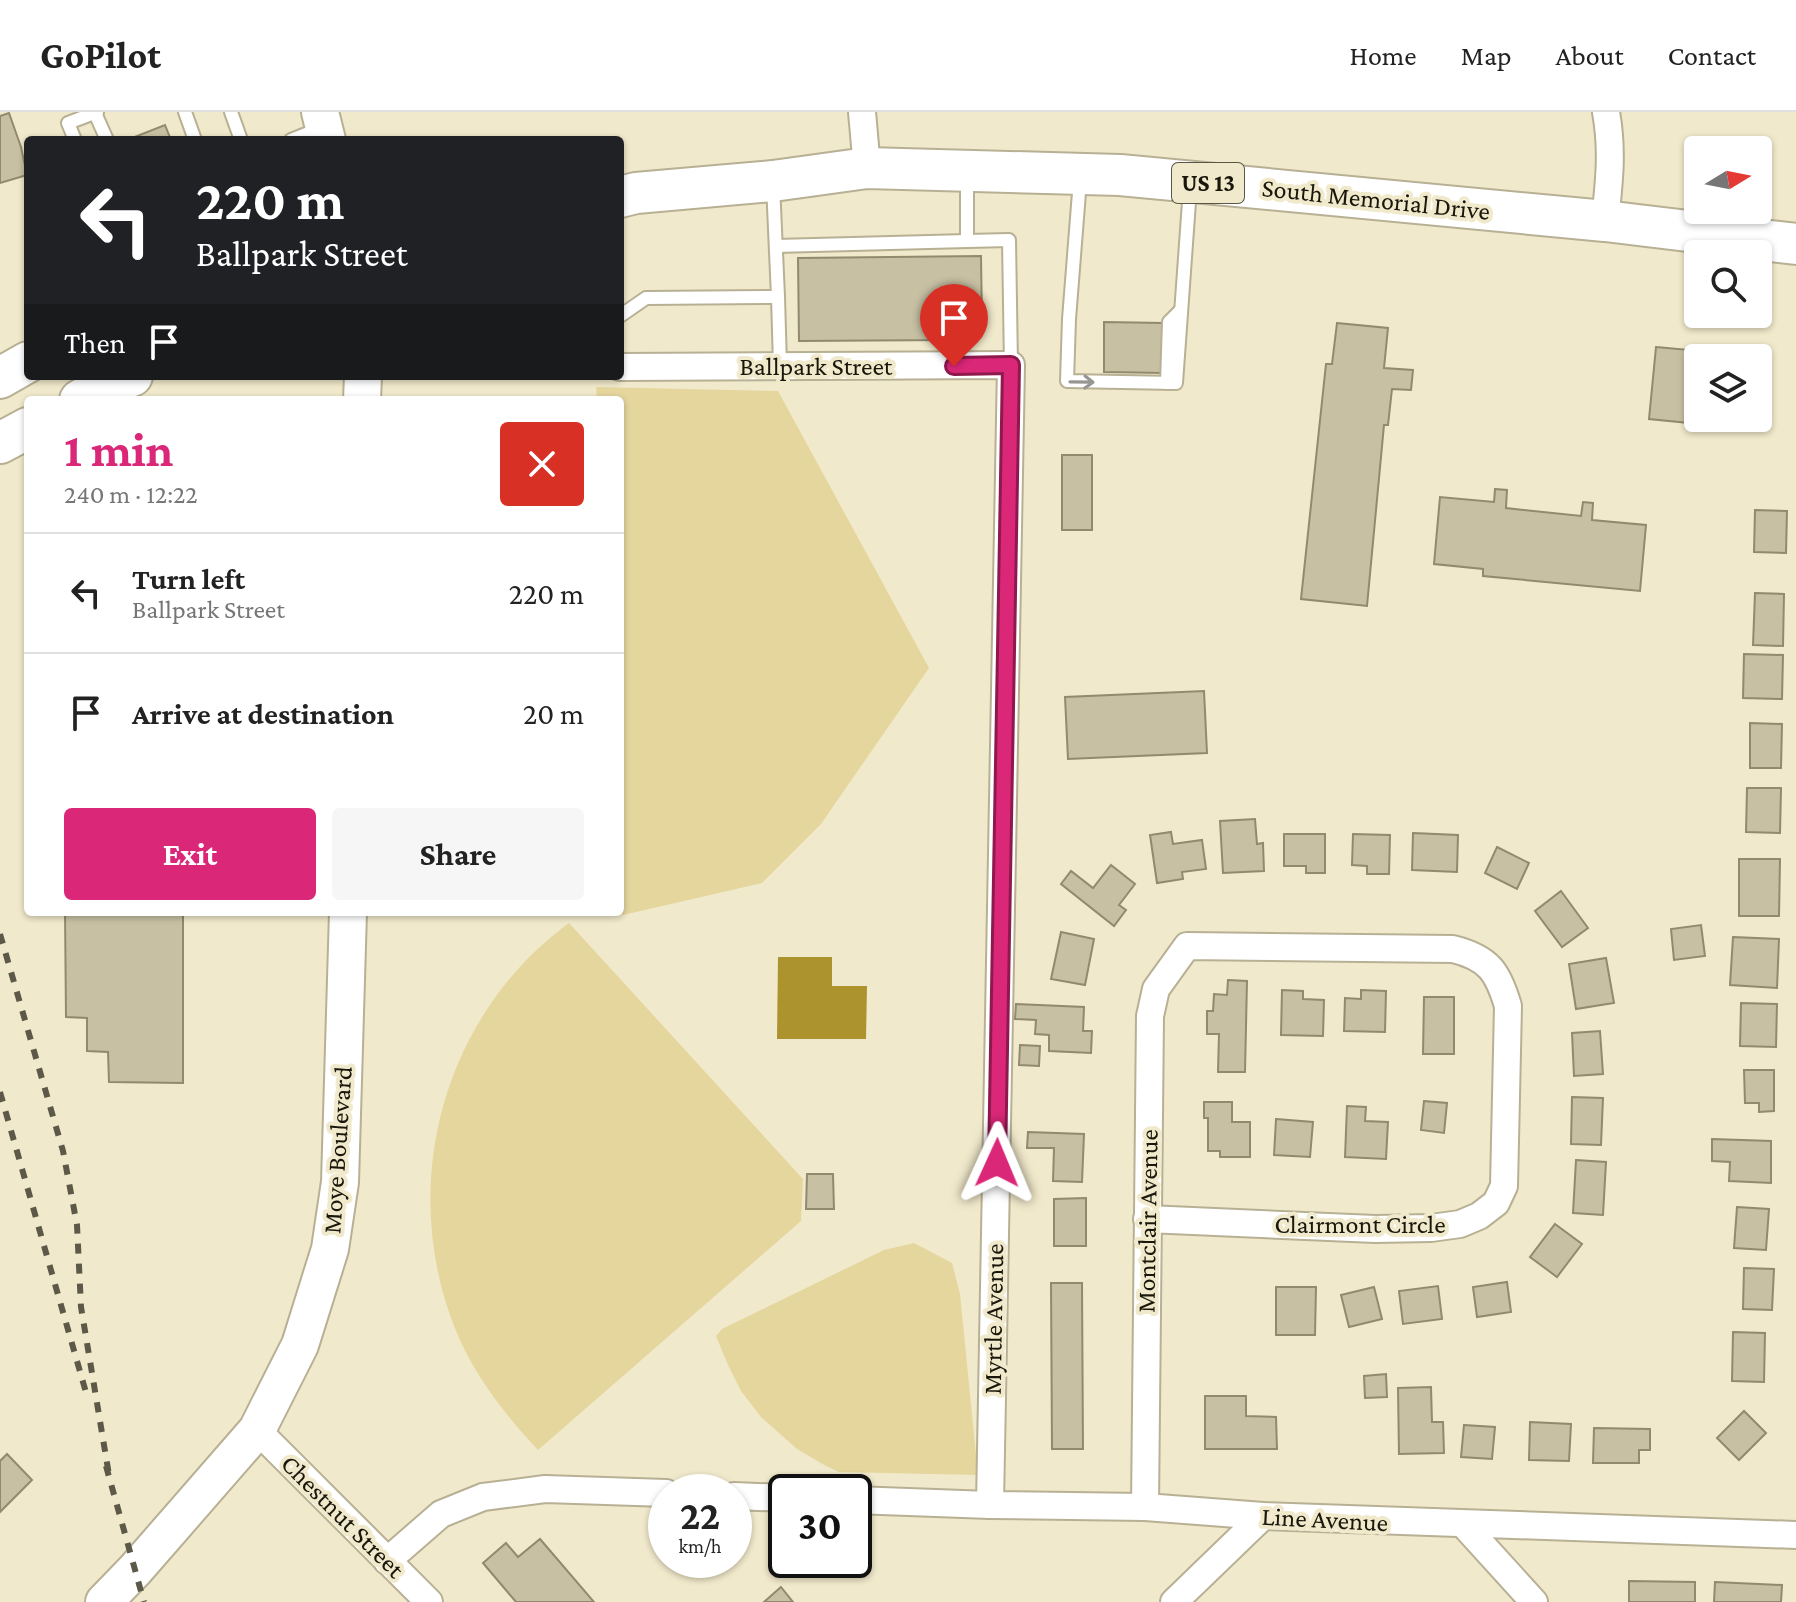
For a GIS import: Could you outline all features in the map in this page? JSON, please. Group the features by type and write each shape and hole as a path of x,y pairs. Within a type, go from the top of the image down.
{"main road":[{"name":"South Memorial Drive","path":"624,196 867,168 1080,172 1605,221 1796,244"},
{"path":"0,378 24,364"},
{"path":"87,396 122,380"},
{"path":"0,443 24,430"},
{"name":"Moye Boulevard","path":"104,1602 257,1430 300,1345 330,1249 340,1182 348,916"}],"street":[{"path":"862,112 867,168"},
{"path":"1605,221 1611,138 1606,112"},
{"name":"Ballpark Street","path":"624,367 1011,365"},
{"name":"Myrtle Avenue","path":"990,1505 1011,365"},
{"name":"Montclair Avenue","path":"1145,1507 1150,1016 1156,989 1187,946"},
{"name":"Clairmont Circle","path":"1147,1219 1375,1229 1431,1228 1460,1224 1479,1216 1496,1203 1504,1186 1508,1006 1501,983 1488,963 1470,953 1453,949 1187,946"},
{"name":"Chestnut Street","path":"257,1430 429,1602"},
{"path":"387,1561 441,1514 483,1497 545,1489 648,1492"},
{"name":"Line Avenue","path":"872,1501 1145,1507 1464,1525 1796,1535"},
{"path":"1174,1602 1263,1516"},
{"path":"1464,1525 1534,1602"}],"lane":[{"path":"73,136 68,123 96,112 105,136"},
{"path":"185,112 194,136"},
{"path":"231,112 240,136"},
{"path":"300,136 323,126"},
{"path":"967,170 967,241"},
{"path":"1080,172 1067,381 1176,383 1190,181"},
{"path":"773,181 780,367"},
{"path":"776,246 1009,240 1011,365"},
{"path":"624,313 646,298 778,297"}],"shaded area":[{"path":"596,387 778,391 929,668 821,824 762,883 624,915 624,396 597,396"},
{"path":"569,923 803,1179 801,1221 538,1450 492,1394 456,1331 439,1276 431,1219 432,1163 443,1108 462,1055 489,1006 525,961"},
{"path":"778,957 832,957 832,986 867,986 866,1039 777,1039"},
{"path":"914,1243 952,1263 960,1294 978,1475 839,1472 797,1449 761,1417 741,1391 716,1336 722,1329 884,1250"}],"building":[{"path":"9,113 21,147 24,176 0,183 0,116"},
{"path":"165,125 169,136 137,136"},
{"path":"981,256 982,323 950,324 950,340 799,341 798,258"},
{"path":"1104,322 1164,323 1163,373 1104,372"},
{"path":"1337,323 1388,328 1384,368 1413,370 1411,390 1392,389 1388,425 1384,425 1367,606 1301,599 1326,364 1332,364"},
{"path":"1656,347 1684,350 1684,422 1649,419"},
{"path":"1062,455 1092,455 1092,530 1062,530"},
{"path":"1495,489 1507,490 1506,508 1581,516 1583,502 1593,503 1592,520 1646,525 1640,591 1483,576 1483,569 1434,564 1440,497 1494,502"},
{"path":"1755,510 1787,511 1786,553 1754,552"},
{"path":"1755,593 1784,594 1783,646 1753,645"},
{"path":"1744,654 1783,655 1782,699 1743,698"},
{"path":"1204,691 1207,753 1068,759 1065,697"},
{"path":"1750,723 1782,724 1781,768 1750,768"},
{"path":"1747,788 1781,788 1780,833 1746,832"},
{"path":"1255,819 1257,844 1263,843 1264,871 1223,873 1220,821"},
{"path":"1171,832 1173,844 1202,840 1206,869 1182,872 1183,879 1157,883 1150,835"},
{"path":"1413,833 1458,835 1457,872 1412,870"},
{"path":"1284,834 1325,834 1325,873 1306,873 1306,866 1284,866"},
{"path":"1353,834 1390,835 1389,874 1367,874 1367,866 1352,865"},
{"path":"1497,847 1529,863 1517,889 1485,873"},
{"path":"1739,859 1780,859 1779,916 1739,916"},
{"path":"1111,865 1135,884 1119,905 1126,910 1114,926 1061,884 1071,871 1093,888"},
{"path":"1561,891 1588,928 1562,947 1535,911"},
{"path":"65,916 183,916 183,1083 109,1082 108,1052 87,1051 87,1018 66,1017"},
{"path":"1701,925 1705,956 1674,960 1671,929"},
{"path":"1061,932 1094,939 1085,985 1051,979"},
{"path":"1733,937 1779,939 1777,988 1730,985"},
{"path":"1606,958 1614,1003 1576,1009 1569,964"},
{"path":"1228,980 1247,981 1245,1072 1218,1072 1219,1034 1207,1034 1207,1011 1213,1011 1214,994 1227,995"},
{"path":"1282,990 1303,991 1303,999 1324,1000 1323,1036 1281,1035"},
{"path":"1361,990 1386,991 1385,1032 1344,1031 1345,998 1361,999"},
{"path":"1424,997 1454,997 1454,1054 1423,1054"},
{"path":"1741,1003 1777,1004 1776,1047 1740,1046"},
{"path":"1016,1004 1084,1007 1083,1031 1092,1031 1091,1053 1049,1051 1049,1035 1035,1034 1036,1020 1015,1019"},
{"path":"1600,1031 1603,1074 1574,1076 1572,1033"},
{"path":"1020,1045 1040,1046 1039,1066 1019,1065"},
{"path":"1744,1070 1774,1070 1774,1111 1759,1112 1759,1103 1745,1103"},
{"path":"1572,1097 1603,1098 1601,1145 1571,1144"},
{"path":"1424,1101 1447,1103 1444,1133 1421,1130"},
{"path":"1204,1102 1232,1102 1232,1122 1250,1122 1250,1157 1220,1157 1220,1151 1208,1151 1208,1118 1204,1118"},
{"path":"1347,1106 1366,1107 1365,1121 1388,1122 1386,1159 1345,1157"},
{"path":"1276,1119 1313,1122 1310,1157 1274,1155"},
{"path":"1028,1132 1084,1134 1082,1182 1053,1181 1054,1148 1027,1148"},
{"path":"1712,1139 1771,1141 1771,1183 1729,1181 1730,1162 1712,1161"},
{"path":"1576,1160 1606,1162 1603,1215 1573,1213"},
{"path":"807,1174 833,1174 834,1209 806,1209"},
{"path":"1086,1198 1086,1246 1054,1246 1054,1199"},
{"path":"1737,1207 1769,1209 1766,1250 1734,1248"},
{"path":"1555,1224 1582,1244 1557,1277 1530,1257"},
{"path":"1744,1268 1774,1269 1772,1310 1743,1309"},
{"path":"1507,1282 1511,1312 1477,1317 1473,1287"},
{"path":"1051,1283 1082,1283 1083,1449 1052,1449"},
{"path":"1438,1286 1442,1319 1403,1324 1399,1291"},
{"path":"1276,1287 1316,1287 1315,1335 1276,1335"},
{"path":"1374,1287 1382,1319 1349,1327 1341,1295"},
{"path":"1733,1332 1765,1333 1764,1382 1732,1381"},
{"path":"1386,1374 1387,1397 1365,1398 1364,1376"},
{"path":"1431,1387 1432,1422 1443,1422 1444,1453 1399,1454 1398,1388"},
{"path":"1205,1396 1246,1396 1246,1416 1276,1417 1277,1449 1205,1449"},
{"path":"1744,1411 1766,1433 1739,1460 1717,1438"},
{"path":"1530,1422 1571,1424 1569,1461 1529,1460"},
{"path":"1464,1425 1495,1427 1492,1459 1461,1457"},
{"path":"1594,1428 1650,1429 1650,1450 1639,1450 1639,1463 1593,1463"},
{"path":"7,1454 32,1480 0,1512 0,1461"},
{"path":"540,1539 594,1602 516,1602 483,1563 506,1543 518,1557"},
{"path":"1629,1581 1695,1582 1695,1602 1629,1602"},
{"path":"1715,1582 1782,1585 1781,1602 1714,1602"},
{"path":"781,1587 793,1602 764,1602"}],"railway":[{"path":"0,934 63,1151 77,1225 81,1307 109,1475"},
{"path":"0,1092 87,1396"},
{"path":"106,1466 144,1602"}],"route":[{"path":"954,366 1011,365 997,1163"}]}
